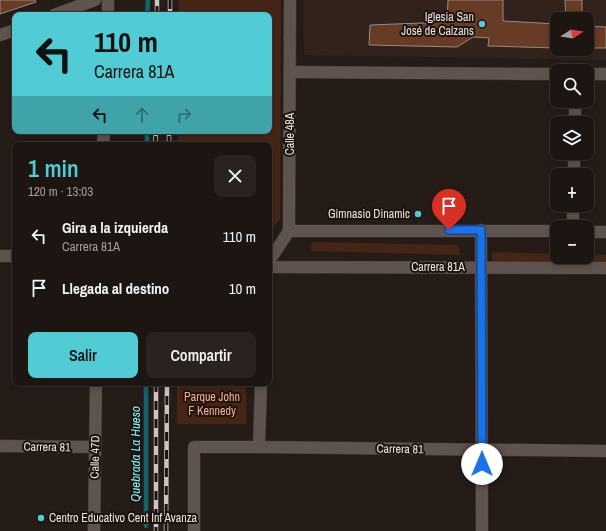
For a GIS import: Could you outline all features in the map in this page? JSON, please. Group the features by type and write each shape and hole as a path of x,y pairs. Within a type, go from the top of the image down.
{"street":[{"path":"62,12 94,0"},
{"path":"108,0 108,12"},
{"name":"Calle 48A","path":"290,0 290,231"},
{"path":"0,36 12,31"},
{"path":"291,72 550,74"},
{"path":"594,74 606,74"},
{"path":"481,230 482,531"},
{"path":"272,257 290,231 481,230 550,232"},
{"path":"594,232 606,232"},
{"path":"0,256 12,256"},
{"name":"Carrera 81A","path":"272,267 606,268"},
{"name":"Calle 47D","path":"94,531 96,386"},
{"path":"260,447 261,386"},
{"name":"Carrera 81","path":"0,446 95,447"},
{"name":"Carrera 81","path":"194,531 194,447 606,451"}],"shaded area":[{"path":"303,0 606,0 606,60 304,55"}],"green space":[{"path":"179,0 281,0 280,219 272,228 272,142 178,142 178,134 272,134 272,12 179,12"},
{"path":"315,242 455,245 459,246 460,255 312,251 310,246"},
{"path":"492,252 550,254 550,264 594,264 594,254 606,255 606,267 492,262"},
{"name":"Parque John F Kennedy","path":"177,386 246,386 246,424 177,424"}],"building":[{"path":"0,0 35,0 36,2 0,14"},
{"name":"Iglesia San José de Calzans","path":"448,0 503,0 503,21 550,24 550,48 488,46 489,38 473,37 457,47 369,45 370,25 447,22"},
{"path":"565,0 582,0 582,12 566,12"},
{"path":"594,26 606,27 606,48 594,48"}],"waterway":[{"name":"Quebrada La Hueso","path":"147,12 148,0"},
{"name":"Quebrada La Hueso","path":"147,134 147,142"},
{"name":"Quebrada La Hueso","path":"146,386 146,526"}],"railway":[{"path":"157,0 157,12"},
{"path":"170,0 170,12"},
{"path":"155,142 156,134"},
{"path":"169,134 169,142"},
{"path":"156,386 156,531"},
{"path":"166,531 167,386"}],"place":[{"name":"Iglesia San José de Calzans","path":"482,24"},
{"name":"Gimnasio Dinamic","path":"418,214"},
{"name":"Centro Educativo Cent Inf Avanza","path":"41,518"}],"route":[{"path":"449,230 481,230 482,464"}]}
